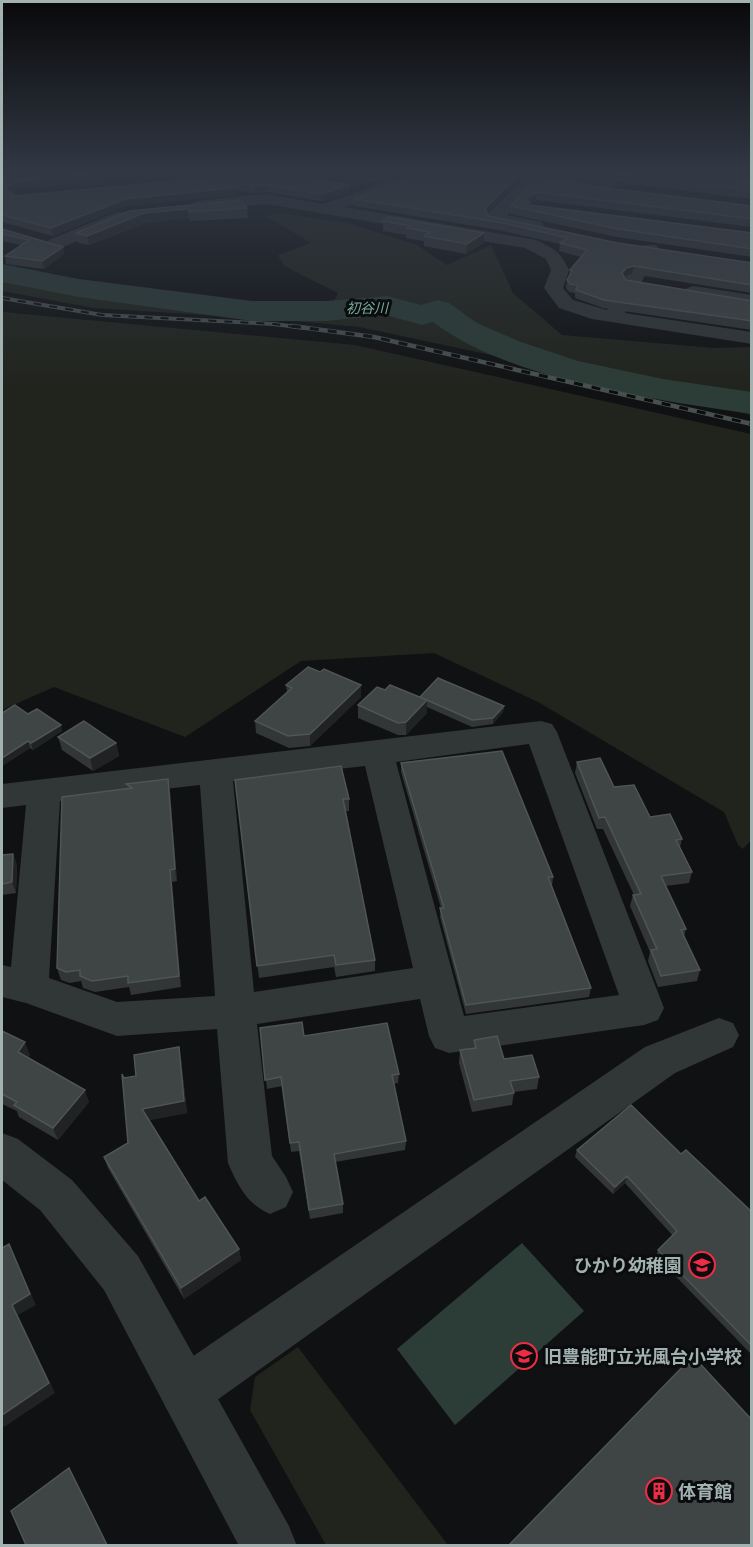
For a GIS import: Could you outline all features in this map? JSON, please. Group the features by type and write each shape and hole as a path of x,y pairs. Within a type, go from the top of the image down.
{"street":[{"path":"59,245 81,252"},
{"path":"532,245 553,256 560,270 553,288 566,304 613,318 752,338"},
{"path":"613,318 632,282 656,250 628,246"},
{"path":"632,282 654,286"},
{"path":"675,289 752,301"},
{"path":"2,796 541,732 644,1008 449,1036 378,753"},
{"path":"216,771 250,1163 270,1192"},
{"path":"44,791 15,984 117,1019 236,1011 434,981"},
{"path":"185,1392 660,1060 718,1035"},
{"path":"2,1154 56,1195 121,1273 269,1545"}],"shaded area":[{"path":"305,245 417,245 447,265 491,245 513,293 562,335 714,348 751,347 751,415 562,370 359,327 93,308 2,291 2,267 210,303 271,307 333,303 338,293 284,266 278,255"},
{"path":"3,312 355,345 751,434 751,840 743,849 738,845 724,812 538,702 434,653 301,661 185,737 54,687 2,710"},
{"path":"522,1243 584,1311 455,1425 397,1349"},
{"path":"298,1347 448,1545 326,1545 250,1410 255,1377"}],"building":[{"path":"21,245 63,247 42,261 5,256"},
{"path":"568,245 633,245 752,263 752,285 634,266 626,268 622,273 626,280 752,301 752,321 604,300 576,290 578,285 570,284 567,280 572,271 570,270 587,250"},
{"path":"726,245 752,245 752,249"},
{"path":"308,667 320,672 324,669 361,685 310,734 288,736 255,721 292,688 286,685"},
{"path":"438,678 504,706 493,718 472,720 420,697"},
{"path":"390,685 427,700 406,722 398,723 358,705 377,687 385,690"},
{"path":"15,705 28,714 37,709 61,725 31,743 28,741 2,758 2,713"},
{"path":"84,721 116,743 90,758 58,737"},
{"path":"502,751 553,877 548,877 591,988 466,1005 440,908 444,908 401,763"},
{"path":"600,758 614,787 634,785 650,817 670,814 682,839 676,840 692,872 661,876 686,929 681,930 700,970 661,976 651,950 657,949 633,895 641,894 605,817 599,818 577,762"},
{"path":"341,766 349,799 343,799 375,960 336,965 334,955 257,966 235,780"},
{"path":"168,779 175,869 170,870 179,976 128,983 128,976 92,981 80,976 80,970 66,972 57,968 62,797 132,788 126,784"},
{"path":"13,854 12,882 2,884 2,855"},
{"path":"302,1022 304,1036 387,1023 399,1074 392,1075 406,1141 334,1154 343,1204 309,1210 299,1142 290,1143 281,1077 265,1080 260,1028"},
{"path":"2,1031 25,1042 18,1052 85,1090 53,1128 14,1105 17,1102 2,1094"},
{"path":"497,1036 504,1059 532,1055 539,1077 510,1081 514,1093 474,1100 460,1050 476,1048 474,1040"},
{"path":"179,1047 184,1101 142,1109 199,1201 205,1197 239,1249 181,1288 104,1157 128,1143 122,1074 124,1078 136,1076 134,1055"},
{"path":"631,1105 681,1154 686,1150 752,1212 752,1346 658,1250 677,1231 627,1176 615,1187 577,1150"},
{"path":"9,1244 30,1294 12,1305 49,1383 2,1415 2,1248"},
{"name":"体育館","path":"693,1356 752,1420 752,1545 509,1545"},
{"path":"69,1468 107,1545 26,1545 11,1511"}],"waterway":[{"name":"初谷川","path":"2,273 79,288 252,311 326,311 387,305 422,315 438,310 465,330 509,349 569,369 663,390 752,403"}],"railway":[{"path":"2,298 102,315 274,324 304,328"},
{"path":"292,326 374,337 752,424"}],"place":[{"name":"ひかり幼稚園","path":"702,1265"},
{"name":"旧豊能町立光風台小学校","path":"524,1356"},
{"name":"体育館","path":"659,1491"}]}
